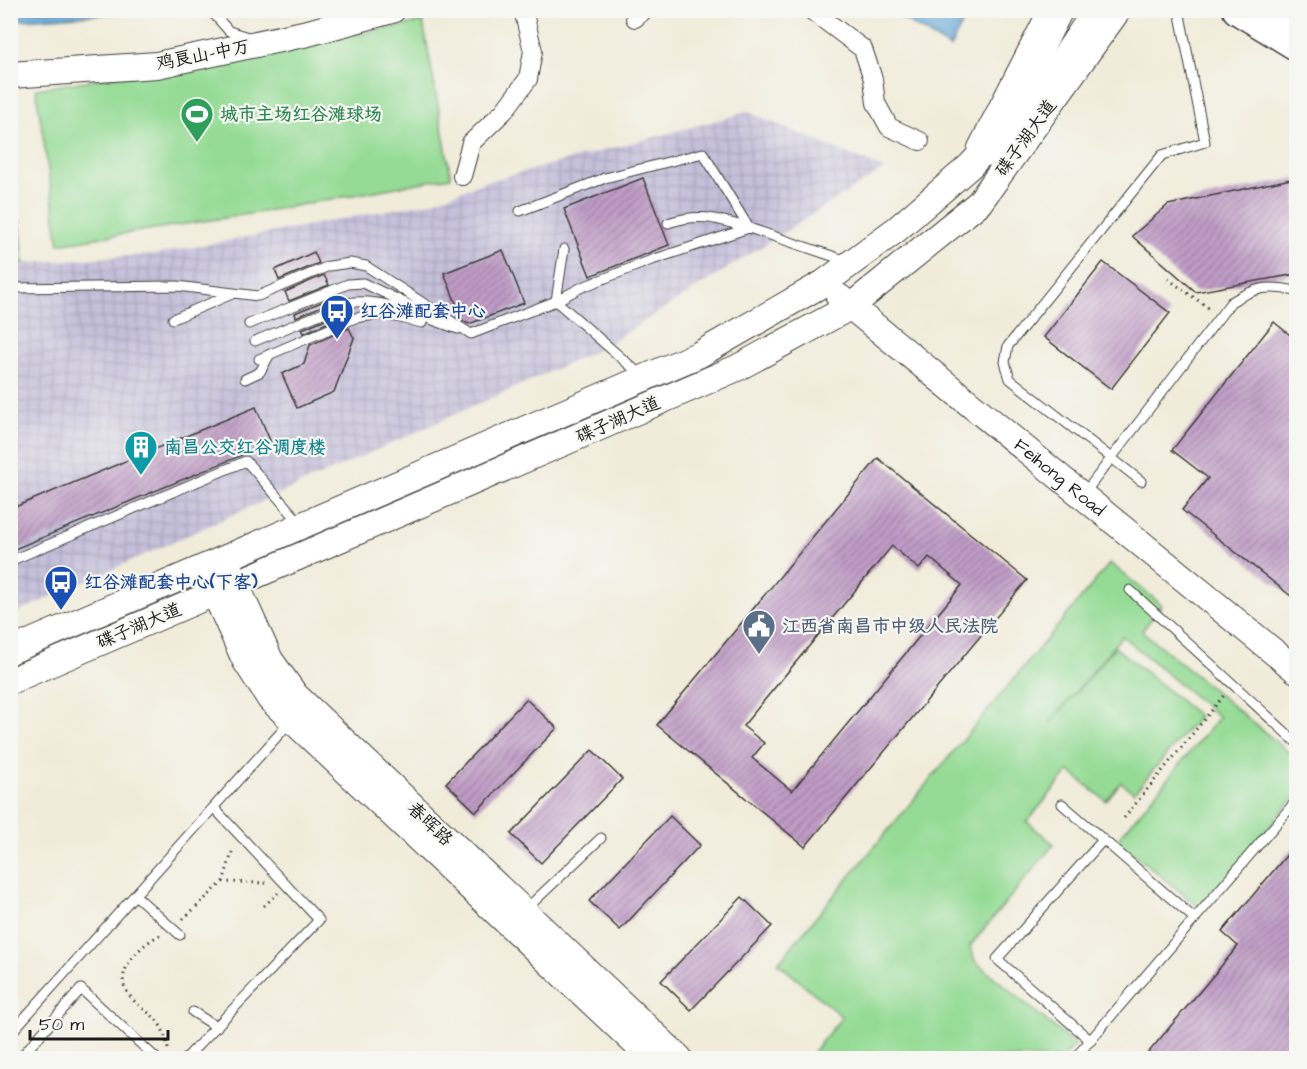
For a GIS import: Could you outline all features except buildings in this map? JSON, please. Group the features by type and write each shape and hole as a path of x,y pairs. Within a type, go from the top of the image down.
{"highway":[{"path":"984,150 1056,10"},
{"path":"1286,10 1296,17"}],"main road":[{"name":"鸡良山-中万","path":"10,75 157,65 266,42 392,10"},
{"name":"碟子湖大道","path":"10,651 700,354 824,283 897,229 984,150 1049,80 1096,10"},
{"name":"碟子湖大道","path":"10,681 737,368 850,307 979,203 1118,10"},
{"path":"1237,10 1296,46"},
{"name":"Feihong Road","path":"824,283 850,307 1296,670"},
{"name":"春晖路","path":"213,562 225,589 295,695 679,1059"},
{"name":"春晖路","path":"225,589 244,660 270,699 651,1059"}],"street":[{"path":"462,176 471,143 504,111 528,79 533,51 523,10"},
{"path":"811,10 863,49 873,78 876,103 889,127 920,141"}],"lane":[{"path":"1141,481 1010,379 1005,362 1008,346 1161,155 1205,142 1179,10"},
{"path":"210,12 229,31 266,42"},
{"path":"520,211 605,178 704,153 749,228"},
{"path":"668,223 684,217 707,216 852,262"},
{"path":"259,359 355,318 382,314 471,334 649,261 749,228"},
{"path":"556,301 564,249"},
{"path":"10,288 177,286 258,296 329,266 350,263 366,266 471,334"},
{"path":"249,324 348,284 363,284 471,334"},
{"path":"1082,496 1238,298 1268,286 1296,291"},
{"path":"173,319 234,293"},
{"path":"255,341 347,303 362,300 380,303 471,334"},
{"path":"556,301 644,378"},
{"path":"244,379 260,372 270,354"},
{"path":"10,561 246,461 301,524"},
{"path":"1130,590 1296,742"},
{"path":"10,1034 292,720"},
{"path":"1075,1059 1296,801"},
{"path":"1062,804 1195,919"},
{"path":"186,1059 319,920 214,808"},
{"path":"523,911 601,838"},
{"path":"1090,1041 998,959 1103,840"},
{"path":"135,895 180,936"},
{"path":"20,1059 81,989 156,1059"},
{"path":"193,1012 217,1027"}],"path":[{"path":"1168,279 1221,317"},
{"path":"1124,818 1233,684"},
{"path":"223,882 238,834"}],"shaded area":[{"name":"红谷滩配套中心","path":"748,112 884,169 602,348 11,615 11,264 158,254 431,202 485,182"}],"green space":[{"path":"423,22 451,177 262,212 59,244 36,89 235,57"},
{"path":"20,220 24,263 11,264 11,221"},
{"path":"1110,563 1162,605 1142,631 1296,758 1296,795 1201,909 1117,840 1219,717 1122,636 1050,723 1115,647 1199,716 1134,793 1121,782 1106,801 1069,771 1027,822 1054,844 970,946 975,961 1075,1045 1063,1058 808,1058 842,1017 778,963"}],"water":[{"path":"11,10 151,10 151,11 11,21"},
{"path":"890,11 969,11 950,48"}],"place":[{"name":"城市主场红谷滩球场","path":"197,143"},
{"name":"红谷滩配套中心","path":"337,340"},
{"name":"南昌公交红谷调度楼","path":"141,476"},
{"name":"红谷滩配套中心(下客)","path":"61,611"},
{"name":"江西省南昌市中级人民法院","path":"759,655"}]}
